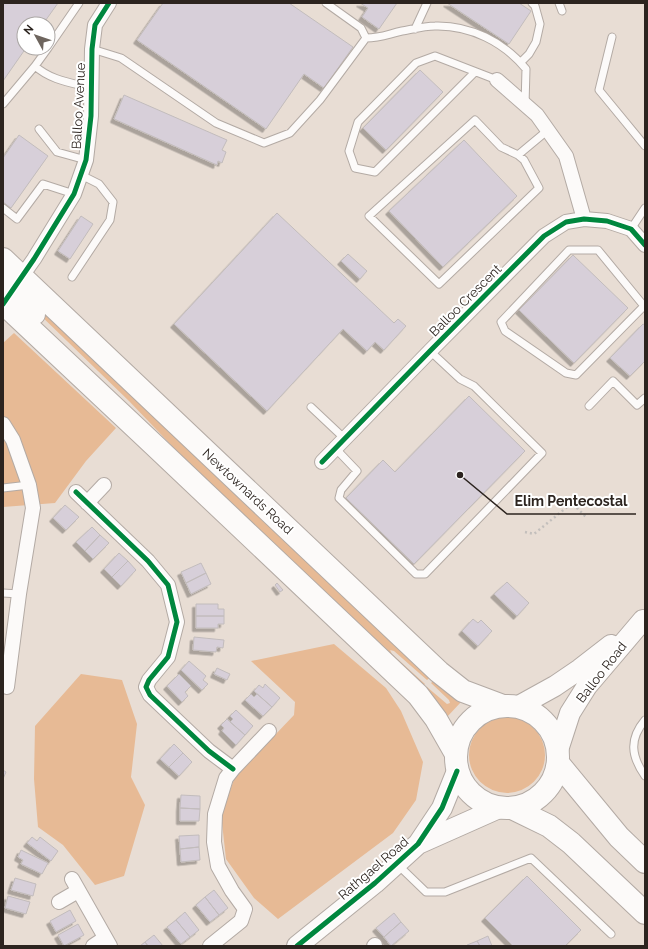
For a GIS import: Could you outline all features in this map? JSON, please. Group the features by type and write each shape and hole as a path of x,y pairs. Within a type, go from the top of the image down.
{"highway":[{"name":"Newtownards Road","path":"3,259 8,293 154,444 418,695 436,719 457,762"},
{"name":"Newtownards Road","path":"8,293 439,672 463,691 510,706"},
{"path":"506,808 529,803 543,793 553,779 558,757 555,739 549,728 540,718 529,711 510,706 489,709 482,712 466,727 459,740 457,762 464,786 475,798 487,804 506,808 549,826 571,843 645,913"},
{"path":"558,757 619,837 645,862"}],"street":[{"name":"Balloo Avenue","path":"8,293 34,259 74,194 86,160 91,116 92,48 95,25 109,3"},
{"path":"497,80 537,115 566,156 584,219"},
{"name":"Balloo Crescent","path":"322,462 544,236 566,222 584,219 607,221 630,228"},
{"path":"630,228 645,245"},
{"path":"3,424 13,440 29,485 33,508 19,594 7,687"},
{"path":"87,503 104,485"},
{"path":"76,492 148,561 168,585 177,622 168,657 149,680 146,687 150,695 209,751 233,769"},
{"name":"Balloo Road","path":"510,706 555,686 580,669 644,619"},
{"name":"Balloo Road","path":"558,757 570,713 587,686 644,619"},
{"path":"210,946 241,921 245,909 232,891 218,866 214,842 215,814 226,778 269,731"},
{"name":"Rathgael Road","path":"297,946 397,864 418,844 442,808 457,762"},
{"name":"Rathgael Road","path":"418,844 506,808"},
{"path":"59,902 75,885 108,942 93,946"}],"lane":[{"path":"56,36 79,3"},
{"path":"326,3 361,28 366,38"},
{"path":"415,29 428,3"},
{"path":"521,62 529,54 536,42 540,24 532,3"},
{"path":"559,3 562,11"},
{"path":"366,38 378,38 400,32 435,26 468,29 498,43 526,68 525,105"},
{"path":"92,48 121,58 216,123 264,144 290,133 320,100 366,38"},
{"path":"612,38 599,90 645,146"},
{"path":"3,104 42,56"},
{"path":"475,72 375,172 355,168 349,151 358,122 416,63 435,56 497,80"},
{"path":"35,66 49,75 67,82 91,88"},
{"path":"475,120 501,147 518,155 524,160 539,188 439,284 369,216 475,120"},
{"path":"39,129 57,152 86,160"},
{"path":"518,155 548,130"},
{"path":"72,277 110,220 113,202 99,184 81,174"},
{"path":"3,208 17,219 43,184 74,194"},
{"path":"630,228 645,208"},
{"path":"569,250 598,250 645,305 576,374 566,372 505,331 501,322 569,250"},
{"path":"311,407 340,444 357,471 341,490 339,498 416,574 424,574 542,453 474,386 460,379 430,351"},
{"path":"589,406 613,381 637,405 645,398"},
{"path":"3,488 29,485"},
{"path":"3,593 19,594"},
{"path":"645,720 638,729 633,748 639,768 645,776"},
{"path":"397,864 426,892 445,892 531,858 611,934"}],"path":[{"path":"525,532 534,534 572,503 586,517"}],"shaded area":[{"path":"29,298 431,677 427,680 394,651 390,650 392,654 425,684 422,687 175,449 129,401 36,311"},
{"path":"14,333 116,428 86,461 55,503 3,507 3,343"},
{"path":"334,644 386,688 401,711 423,762 416,800 393,833 278,919 254,898 226,859 221,814 235,777 294,715 295,702 251,661"},
{"path":"81,674 122,680 137,724 131,777 145,805 124,876 95,885 63,845 38,827 34,779 35,726"},
{"path":"434,680 461,702 447,717 440,706 425,689 427,687 447,704 450,703 449,700 431,683"},
{"path":"500,717 514,717 528,723 539,734 545,748 545,762 542,770 534,782 528,787 514,793 500,793 486,787 475,776 469,762 469,748 475,734 486,723"}],"building":[{"path":"3,3 58,3 49,16 16,16 16,56 20,56 3,81"},
{"path":"163,3 289,3 353,47 324,88 304,74 266,129 137,40"},
{"path":"360,3 397,3 379,29 362,17 368,8"},
{"path":"447,3 519,3 531,11 509,44"},
{"path":"420,70 443,92 386,150 363,128"},
{"path":"124,95 227,140 222,150 226,152 222,163 218,161 217,165 114,119"},
{"path":"19,135 48,156 11,208 3,202 3,158"},
{"path":"464,140 517,196 443,267 389,211"},
{"path":"277,213 394,323 398,319 406,326 384,350 375,342 367,351 343,329 267,411 174,324"},
{"path":"81,216 93,224 70,259 58,251"},
{"path":"348,254 367,271 360,279 341,261"},
{"path":"573,255 628,308 574,363 519,310"},
{"path":"643,324 645,325 645,361 630,376 610,358"},
{"path":"469,396 525,451 414,564 346,498 383,460 395,472"},
{"path":"65,505 79,517 66,530 53,518"},
{"path":"92,527 100,535 85,551 76,542"},
{"path":"100,535 109,543 93,559 85,551"},
{"path":"119,553 128,561 112,577 104,569"},
{"path":"128,561 136,570 121,586 112,577"},
{"path":"201,563 206,573 186,583 181,572"},
{"path":"206,573 211,584 191,594 186,583"},
{"path":"507,582 529,603 517,616 494,594"},
{"path":"277,583 283,590 280,592 275,585"},
{"path":"196,604 218,604 218,609 224,609 224,616 196,616"},
{"path":"196,616 224,616 224,624 218,624 218,628 196,628"},
{"path":"473,619 478,623 481,620 492,631 478,646 462,631"},
{"path":"194,637 224,640 223,648 217,647 216,652 193,650"},
{"path":"189,661 206,676 203,680 208,684 202,690 181,670"},
{"path":"217,668 230,674 227,680 214,674"},
{"path":"179,674 191,686 185,692 188,696 182,702 167,686"},
{"path":"265,684 280,698 272,707 254,691 259,685 263,688"},
{"path":"251,694 254,697 257,694 272,707 263,716 245,700"},
{"path":"236,710 253,726 245,735 230,722 233,719 230,716"},
{"path":"227,719 245,735 236,745 222,731 224,728 221,725"},
{"path":"174,744 183,753 169,767 160,759"},
{"path":"183,753 192,762 179,776 169,767"},
{"path":"3,770 6,772 3,779"},
{"path":"181,795 200,796 200,809 180,808"},
{"path":"180,808 200,809 199,821 180,821"},
{"path":"199,835 199,847 180,849 179,836"},
{"path":"32,837 37,841 40,837 58,851 51,861 27,843"},
{"path":"199,847 200,860 181,862 180,849"},
{"path":"21,850 48,863 42,874 21,864 23,860 18,857"},
{"path":"527,876 581,930 565,946 513,946 485,918"},
{"path":"15,878 36,884 33,896 11,890"},
{"path":"214,890 228,908 219,915 205,897"},
{"path":"8,896 30,902 26,914 5,908"},
{"path":"205,897 219,915 210,922 196,905"},
{"path":"70,910 76,921 56,932 50,921"},
{"path":"185,912 199,930 190,937 176,920"},
{"path":"394,913 401,922 384,937 376,928"},
{"path":"176,920 190,937 181,944 167,927"},
{"path":"401,922 409,931 391,946 384,937"},
{"path":"78,924 84,935 64,946 58,935"},
{"path":"154,935 163,946 148,946 145,942"},
{"path":"488,936 492,946 480,946 477,941"},
{"path":"477,941 480,946 467,946 467,945"},
{"path":"145,942 148,946 140,946"}],"cycle path":[{"path":"3,304 34,259 74,194 86,160 91,116 92,49 95,25 109,3"},
{"path":"322,462 544,236 566,222 584,219 607,221 631,229 645,245"},
{"path":"76,492 148,561 168,585 177,622 168,657 149,680 146,687 150,695 209,751 233,769"},
{"path":"297,946 375,883 418,844 442,808 457,771"}],"place":[{"name":"Elim Pentecostal","path":"460,475"}]}
